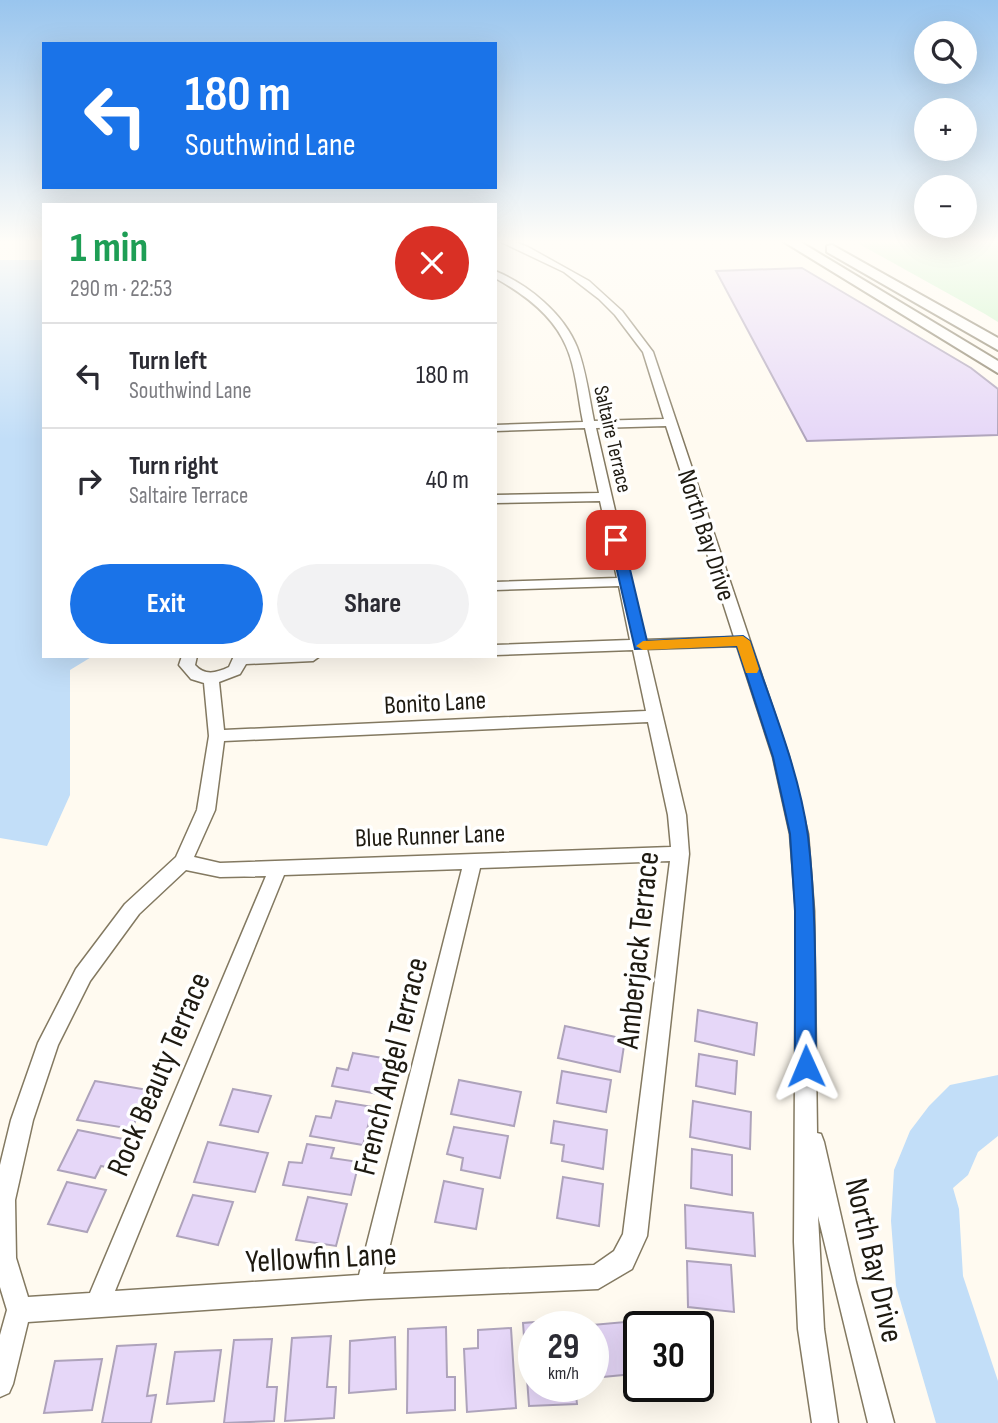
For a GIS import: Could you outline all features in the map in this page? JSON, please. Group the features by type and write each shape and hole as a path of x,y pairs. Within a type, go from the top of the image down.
{"main road":[{"path":"896,306 998,369"},
{"path":"931,306 998,345"}],"street":[{"name":"Saltaire Terrace","path":"543,306 556,319 572,346 641,646"},
{"name":"North Bay Drive","path":"614,306 629,322 648,352 781,757 799,834 804,911 806,1242 811,1329 825,1423"},
{"path":"497,428 670,422"},
{"path":"497,499 607,497"},
{"path":"497,586 626,582"},
{"path":"497,650 743,641"},
{"name":"Amberjack Terrace","path":"623,1260 635,1236 680,854 677,815 641,646"},
{"path":"189,658 187,666 190,671 211,678 235,670 241,658"},
{"path":"0,1384 19,1310 4,1258 4,1200 22,1120 48,1043 83,975 132,909 183,862 206,810 217,736 211,678"},
{"name":"Bonito Lane","path":"217,736 656,716"},
{"name":"Blue Runner Lane","path":"183,862 220,870 680,854"},
{"name":"French Angel Terrace","path":"368,1287 472,860"},
{"name":"Rock Beauty Terrace","path":"97,1305 278,868"},
{"name":"North Bay Drive","path":"807,1112 844,1282 881,1423"},
{"name":"Yellowfin Lane","path":"19,1310 368,1287 598,1277 623,1260"}],"green space":[{"path":"971,306 998,306 998,322"}],"water":[{"path":"0,306 42,306 42,658 90,658 70,670 70,795 47,846 0,838"},
{"path":"998,1075 998,1136 978,1152 968,1175 953,1188 959,1209 963,1276 998,1381 998,1423 936,1423 896,1286 891,1221 894,1170 910,1131 950,1085"}],"building":[{"path":"735,306 867,306 971,368 998,389 998,435 807,441"},
{"path":"698,1010 757,1023 754,1055 695,1041"},
{"path":"565,1026 625,1039 620,1072 558,1058"},
{"path":"353,1053 389,1059 379,1094 332,1086 337,1068 348,1070"},
{"path":"699,1054 737,1061 735,1094 696,1086"},
{"path":"562,1071 611,1080 606,1112 557,1103"},
{"path":"459,1080 521,1092 514,1126 451,1114"},
{"path":"95,1081 148,1090 132,1129 77,1120"},
{"path":"233,1089 271,1096 258,1132 220,1125"},
{"path":"336,1101 373,1107 363,1145 310,1136 316,1116 331,1118"},
{"path":"693,1101 751,1112 750,1149 690,1137"},
{"path":"554,1121 607,1130 603,1169 562,1161 564,1145 551,1143"},
{"path":"454,1127 508,1136 500,1178 461,1170 463,1158 447,1154"},
{"path":"78,1130 128,1140 115,1169 101,1166 95,1178 58,1170"},
{"path":"208,1142 268,1153 255,1192 194,1182"},
{"path":"307,1144 334,1148 331,1158 359,1162 351,1195 283,1185 289,1162 302,1163"},
{"path":"692,1149 732,1155 732,1195 691,1188"},
{"path":"563,1177 603,1184 599,1226 557,1218"},
{"path":"444,1181 483,1189 476,1229 435,1222"},
{"path":"67,1182 106,1190 87,1232 48,1224"},
{"path":"193,1195 233,1202 218,1245 177,1236"},
{"path":"308,1197 347,1204 336,1246 296,1240"},
{"path":"685,1205 753,1213 755,1256 686,1248"},
{"path":"687,1261 731,1265 734,1312 688,1307"},
{"path":"623,1322 623,1375 609,1376 609,1323"},
{"path":"446,1327 447,1377 455,1377 455,1410 407,1413 408,1329"},
{"path":"511,1328 516,1408 467,1412 464,1349 478,1348 478,1330"},
{"path":"331,1336 327,1387 336,1387 334,1418 285,1421 292,1338"},
{"path":"395,1337 396,1389 349,1393 350,1341"},
{"path":"272,1339 267,1387 277,1387 274,1421 224,1423 234,1340"},
{"path":"156,1344 147,1396 156,1395 151,1423 102,1423 117,1346"},
{"path":"221,1350 214,1401 167,1404 175,1352"},
{"path":"102,1359 92,1410 44,1413 55,1361"},
{"path":"529,1402 577,1404 529,1406"}],"slow traffic":[{"path":"643,646 743,641 752,669"}],"route":[{"path":"616,540 641,646 743,641 781,757 799,834 804,911 806,1066"}]}
